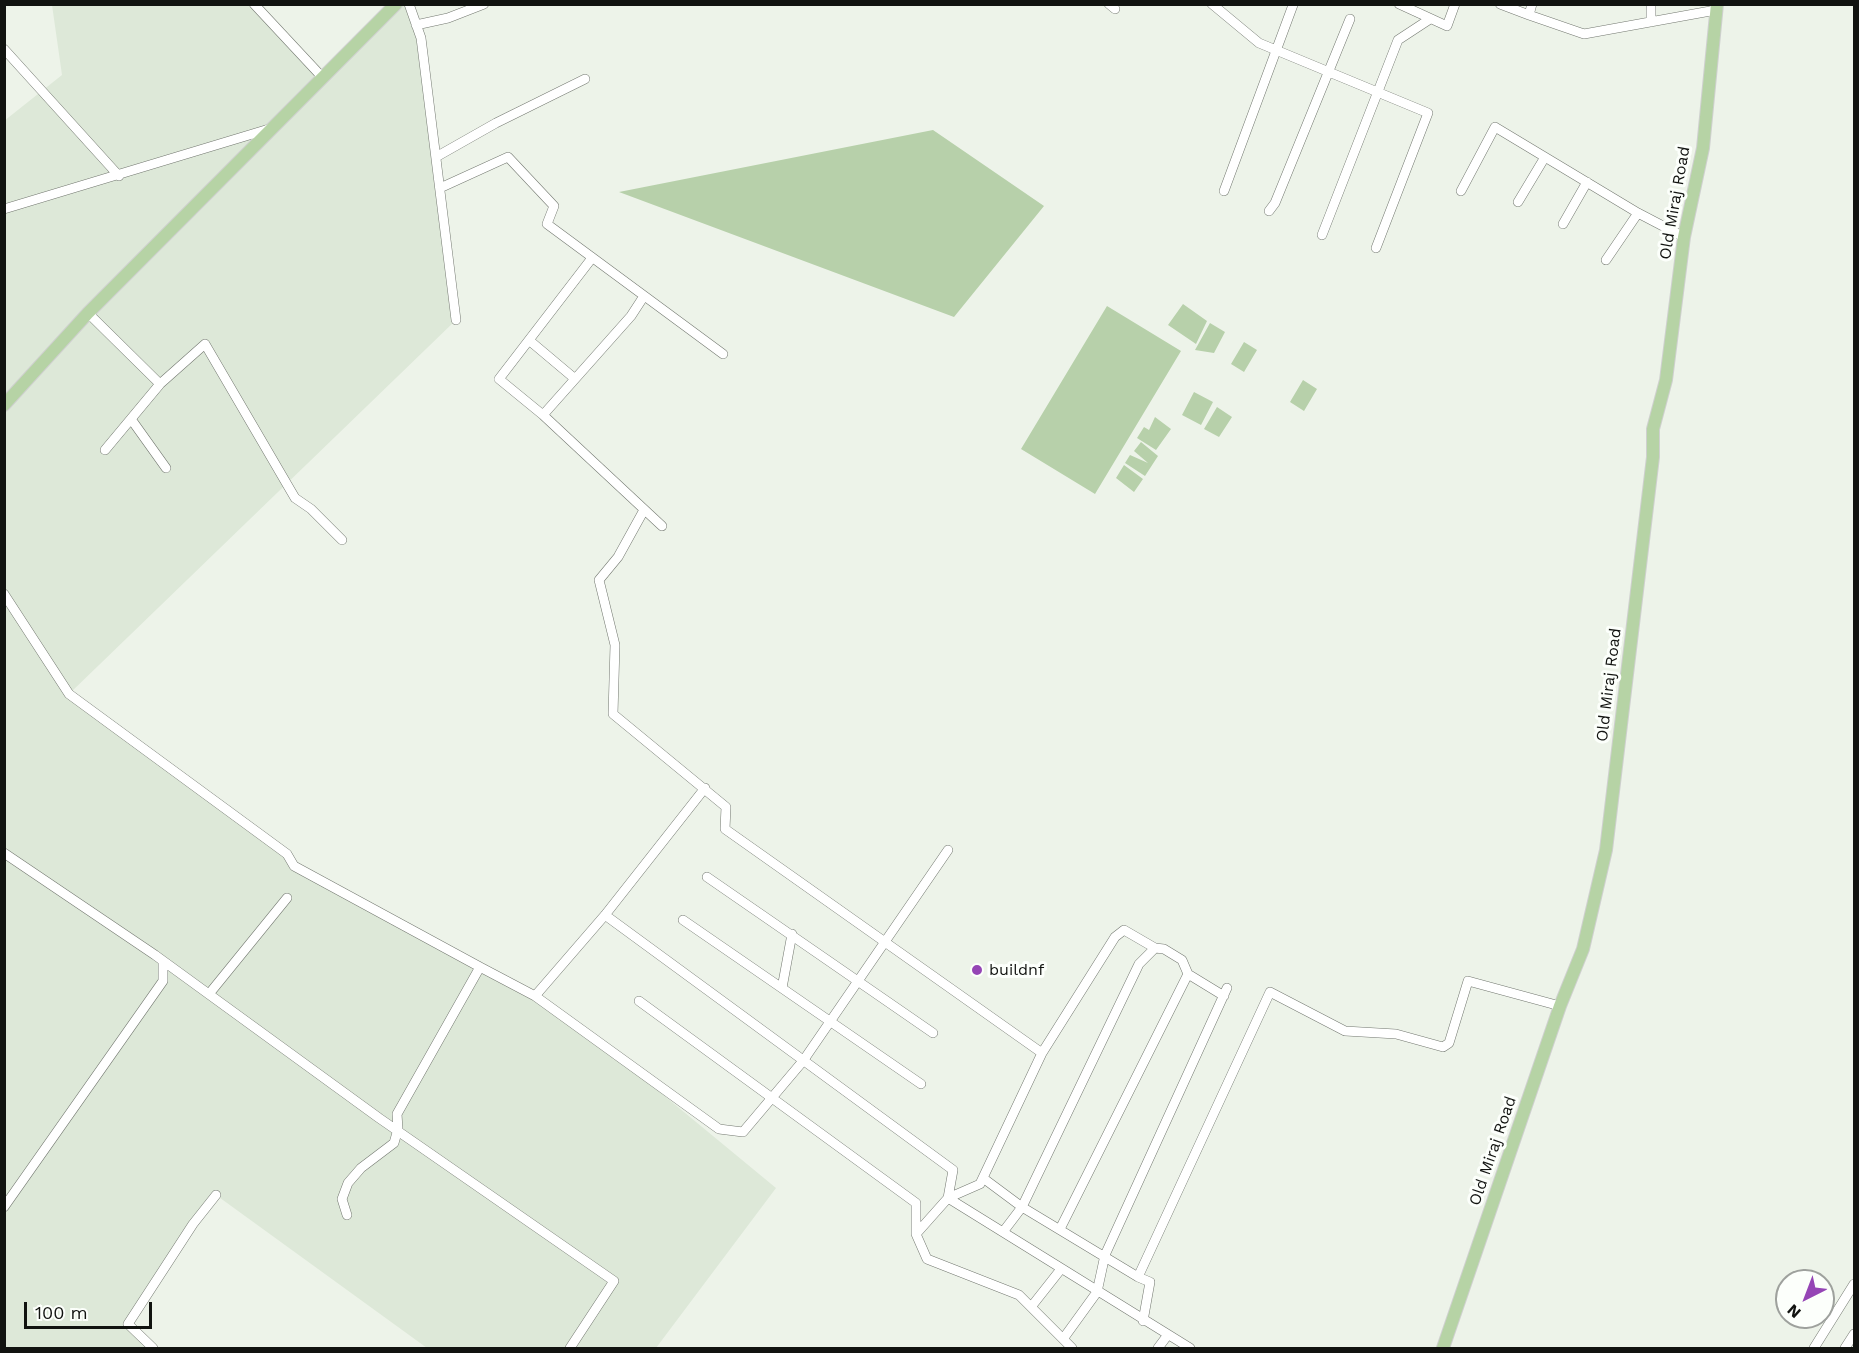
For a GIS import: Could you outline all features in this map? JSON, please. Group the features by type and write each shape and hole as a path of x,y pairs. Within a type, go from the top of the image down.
{"main road":[{"path":"4,405 88,314 396,4"},
{"name":"Old Miraj Road","path":"1443,1348 1560,1006 1583,949 1606,850 1653,457 1653,429 1666,380 1684,237 1702,148 1716,7"}],"street":[{"path":"254,4 323,78"},
{"path":"409,4 421,39 456,320"},
{"path":"416,25 448,18 484,4"},
{"path":"1212,4 1259,43 1428,113 1376,248"},
{"path":"1224,191 1293,4"},
{"path":"1399,4 1447,26 1455,4"},
{"path":"1500,4 1584,34 1716,7"},
{"path":"1529,15 1532,4"},
{"path":"1651,4 1651,22"},
{"path":"1269,211 1275,203 1350,19"},
{"path":"1322,235 1398,40 1430,19"},
{"path":"4,49 119,176"},
{"path":"436,157 496,123 585,79"},
{"path":"1461,191 1495,127 1638,213 1684,237"},
{"path":"4,209 272,129"},
{"path":"440,188 508,157 554,206 547,224 723,354"},
{"path":"1518,202 1545,157"},
{"path":"1563,224 1587,182"},
{"path":"1606,260 1638,213"},
{"path":"592,258 530,342 499,379 543,415 663,526"},
{"path":"543,415 631,316 644,296"},
{"path":"88,314 160,384"},
{"path":"530,342 574,378"},
{"path":"105,450 160,384 205,344 295,498 311,509 342,540"},
{"path":"131,419 166,468"},
{"path":"644,510 618,557 599,580 615,645 613,714 726,807 725,829 1041,1053"},
{"path":"4,594 69,694 287,854 294,866 535,996 719,1130 743,1132 803,1061 948,850"},
{"path":"535,996 605,915 705,788"},
{"path":"4,853 209,994 614,1281 570,1348"},
{"path":"707,877 933,1033"},
{"path":"209,994 287,898"},
{"path":"605,915 953,1170 948,1198"},
{"path":"683,920 921,1084"},
{"path":"916,1234 948,1198 980,1184 1041,1053 1115,937 1124,930 1155,948 1164,948 1182,960 1188,974 1226,992 1105,1255 1097,1292 1063,1339"},
{"path":"782,988 792,934"},
{"path":"1003,1232 1022,1207 1139,964 1155,948"},
{"path":"4,1207 163,981 163,962"},
{"path":"347,1215 342,1199 348,1183 361,1168 394,1143 398,1129 397,1114 480,967"},
{"path":"1060,1229 1188,974"},
{"path":"1138,1277 1270,992 1345,1031 1396,1034 1443,1047 1449,1043 1468,981 1560,1006"},
{"path":"639,1002 916,1203 916,1234 927,1259 1019,1295 1072,1348"},
{"path":"983,1178 1022,1207 1150,1282 1143,1321"},
{"path":"153,1348 128,1324 193,1224 216,1195"},
{"path":"948,1198 1167,1336 1190,1348"},
{"path":"1030,1307 1061,1269"},
{"path":"1814,1348 1854,1284"},
{"path":"1845,1348 1854,1334"},
{"path":"1158,1348 1167,1336"}],"shaded area":[{"path":"52,5 250,5 323,78 396,5 409,5 421,38 456,320 69,694 287,854 294,866 480,967 587,1032 776,1188 656,1348 427,1348 216,1195 129,1323 154,1348 5,1348 4,121 62,75"}],"green space":[{"path":"933,130 1044,206 954,317 619,192"},
{"path":"1183,304 1207,321 1196,344 1168,325"},
{"path":"1107,306 1181,351 1095,494 1021,449"},
{"path":"1210,323 1225,332 1214,353 1195,350"},
{"path":"1244,342 1257,350 1244,372 1231,364"},
{"path":"1303,380 1317,389 1304,411 1290,402"},
{"path":"1194,392 1213,402 1201,425 1182,415"},
{"path":"1217,407 1232,417 1219,437 1204,429"},
{"path":"1155,417 1171,429 1156,450 1137,438 1144,427 1149,430"},
{"path":"1141,442 1158,456 1145,476 1125,463 1130,455 1148,463 1134,451"},
{"path":"1124,465 1143,479 1134,492 1116,478"}],"place":[{"name":"buildnf","path":"977,970"}]}
